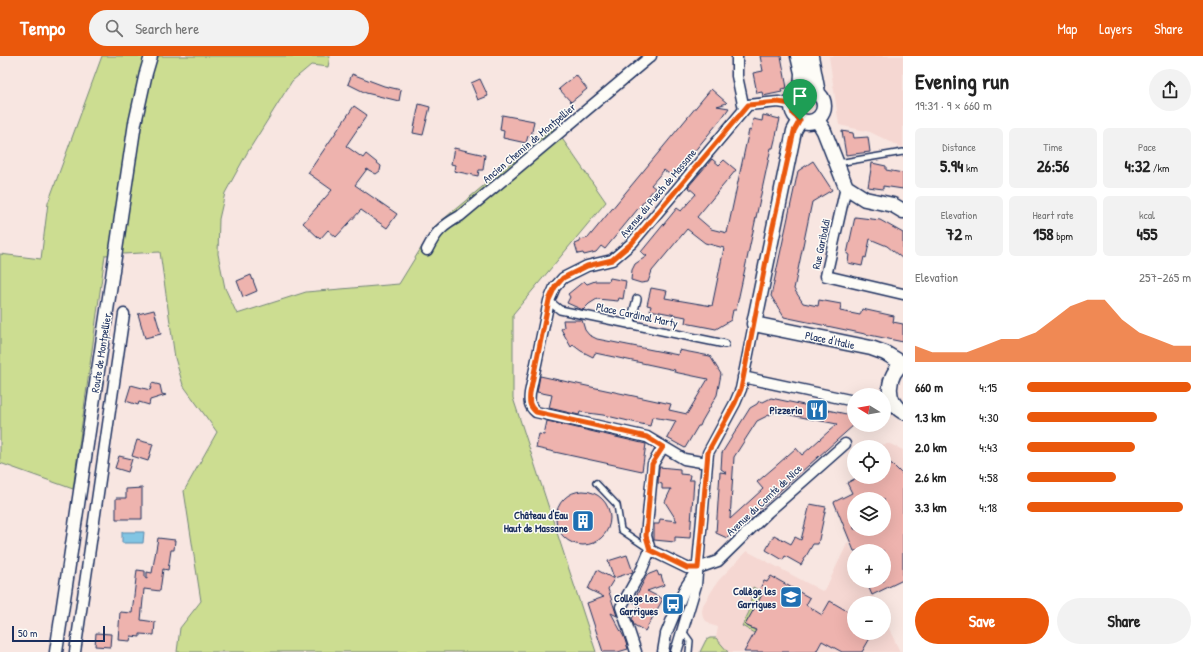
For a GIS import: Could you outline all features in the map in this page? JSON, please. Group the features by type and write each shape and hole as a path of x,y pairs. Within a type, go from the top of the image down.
{"main road":[{"path":"798,56 802,73 801,91"},
{"path":"811,56 818,93 824,106 821,116 809,122 800,120 793,114 791,104 793,99 801,91 810,90 818,93"},
{"path":"817,119 824,131 846,187 865,199 893,205 903,210"},
{"path":"754,324 794,131 800,120"},
{"name":"Place d'Italie","path":"754,324 871,348 885,353 903,363 894,372 890,379 889,388 893,406"}],"street":[{"name":"Route de Montpellier","path":"56,652 136,123 146,73 152,56"},
{"name":"Ancien Chemin de Montpellier","path":"427,250 434,236 441,228 460,216 651,56"},
{"path":"737,56 737,76 744,108 748,105 778,102 791,104"},
{"name":"Avenue du Puech de Massane","path":"707,463 684,459 647,437 536,412 531,408 529,402 549,300 555,287 563,278 587,266 612,260 632,243 744,108"},
{"name":"Rue Garibaldi","path":"846,187 826,276 903,294"},
{"path":"630,325 636,299"},
{"name":"Place Cardinal Marty","path":"549,300 560,310 725,344"},
{"path":"75,652 124,314"},
{"path":"676,652 696,585 708,452 741,389 754,324"},
{"path":"743,377 847,399"},
{"name":"Avenue du Comté de Nice","path":"698,568 718,561 768,512 845,444"},
{"path":"636,652 621,607 642,569 650,550 646,536 652,464 663,447"},
{"path":"650,550 687,568 698,568"},
{"path":"663,652 666,634 685,588 698,568"}],"lane":[{"path":"837,163 903,152"},
{"path":"596,483 617,505 621,530 650,550"},
{"path":"682,630 690,641 688,652"}],"shaded area":[{"path":"829,56 903,56 903,148 870,132 839,125"},
{"path":"891,444 903,450 903,489 891,495 891,492 875,492 871,484 891,484"},
{"name":"Collège les Garrigues","path":"847,544 847,588 870,588 874,596 847,596 847,640 891,640 891,633 900,652 700,652 706,640 716,638 718,627 711,625 703,618 703,605 718,581 747,551 822,591 825,590"}],"green space":[{"path":"102,56 330,56 328,67 311,65 292,81 247,153 225,193 219,219 218,254 225,288 237,314 306,292 399,284 434,227 554,127 606,202 513,314 513,398 596,652 177,652 180,628 201,601 184,491 217,432 183,385 175,358 160,252 105,255 73,489 0,463 0,254 41,259 48,203"},
{"path":"753,587 763,593 745,625 756,631 754,633 742,626 749,612"},
{"path":"716,638 728,652 700,652 706,640"}],"water":[{"path":"122,532 144,532 143,543 122,543"}],"building":[{"path":"760,56 781,56 787,88 781,89 782,92 763,96 762,92 757,93 753,73 763,71"},
{"path":"352,74 384,86 401,90 399,101 366,93 348,84"},
{"path":"576,75 587,89 571,102 559,89"},
{"path":"480,79 488,96 478,100 471,83"},
{"path":"711,89 727,103 717,106 729,108 722,118 673,177 664,170 651,185 655,188 605,249 601,246 596,252 584,255 583,253 578,254 575,244 580,242 580,240 588,238"},
{"path":"419,104 430,107 423,135 413,133"},
{"path":"354,106 367,115 346,146 363,158 366,154 381,166 380,171 376,174 367,169 355,185 397,214 387,228 361,210 336,237 328,230 320,239 303,223 332,190 308,173"},
{"path":"502,115 534,121 531,137 528,136 526,143 503,138 504,131 500,130"},
{"path":"763,115 780,119 773,148 771,148 736,310 733,310 731,320 716,329 685,323 686,317 650,310 651,306 647,305 651,288 667,291 665,298 712,306 724,248 705,243 687,229 652,271 648,282 641,283 631,280 632,270 635,264 647,256 641,252 677,208 681,211 696,194 688,187 712,159 719,165 724,160 736,170 697,217 711,229 727,233 749,130 751,131 753,119 762,121"},
{"path":"842,131 853,133 854,138 868,137 870,152 846,155"},
{"path":"454,148 485,155 483,170 479,170 478,176 454,171 455,165 451,164"},
{"path":"813,161 832,190 812,202 794,289 803,303 818,306 819,300 841,304 840,311 860,315 862,309 894,316 893,322 903,324 903,342 784,317 771,296 798,171"},
{"path":"872,163 886,166 886,170 903,173 903,189 883,186 883,189 868,187"},
{"path":"855,217 880,220 903,233 903,259 887,246 870,239 866,258 864,257 862,266 848,263 849,254 847,254"},
{"path":"251,275 257,291 243,297 237,281"},
{"path":"610,278 626,281 623,299 619,298 618,301 597,299 583,310 567,303 570,297 568,294 584,281 587,284 595,281 609,281"},
{"path":"154,310 161,334 145,338 138,314"},
{"path":"563,320 582,320 585,330 589,335 597,339 678,355 679,350 710,356 721,374 717,395 700,426 698,426 685,448 667,438 676,421 652,417 650,426 603,415 580,412 579,415 549,408 552,395 537,392 540,376 671,404 669,410 687,414 708,379 674,372 675,370 595,353 593,357 573,345 571,347 561,329 564,327"},
{"path":"152,383 160,385 162,394 166,395 150,400 149,405 139,402 138,405 126,401 131,385 150,390"},
{"path":"771,398 847,414 847,431 727,538 716,533 720,472 727,473 721,469 722,453 750,408 759,401 763,402","holes":["775,412 837,424 802,455 796,448 757,482 763,489 730,519 734,457 757,421"]},
{"path":"547,421 646,444 642,471 536,448 539,434 544,435"},
{"path":"137,440 153,444 148,461 132,456"},
{"path":"119,456 132,459 128,472 115,468"},
{"path":"891,464 903,475 903,580 891,586 891,544 851,544 848,536 891,536 891,492 852,492 848,484 891,484"},
{"path":"659,467 680,469 680,474 690,475 689,480 694,480 690,538 675,537 675,542 654,540 654,524 659,524 660,519 677,521 665,502 671,489 662,489 662,484 658,483"},
{"path":"142,488 142,519 116,519 116,498 126,498 126,489"},
{"name":"Château d'Eau Haut de Massane","path":"583,491 593,493 602,499 608,508 610,518 608,528 602,537 593,543 583,545 573,543 564,537 558,528 556,518 558,508 564,499 573,493"},
{"path":"847,496 847,534 834,502"},
{"path":"810,504 826,507 818,544 813,544 801,565 785,556 783,560 766,550 774,535 791,544 795,537 801,540"},
{"path":"158,538 175,540 174,550 171,550 168,570 163,569 160,591 144,589 141,620 155,622 154,635 140,634 140,637 131,636 130,641 118,640 120,612 132,613 137,570 145,571 145,578 147,579 147,572 152,573"},
{"path":"627,555 633,572 614,578 608,561"},
{"path":"597,570 614,579 608,589 617,616 611,613 624,637 628,649 618,652 603,652 587,603 604,597 588,589"},
{"path":"657,571 659,576 661,575 664,585 647,591 663,599 645,631 634,625 632,619 639,605 633,602 647,575"},
{"path":"771,576 810,598 806,605 822,615 830,601 847,611 847,640 869,640 862,652 842,652 822,641 816,652 744,652 756,630 745,625 763,593 759,590 764,581 767,582"},
{"path":"869,588 886,588 872,595"},
{"path":"96,633 111,634 110,647 95,646"}],"place":[{"name":"Pizzeria","path":"817,410"},
{"name":"Château d'Eau Haut de Massane","path":"583,521"},
{"name":"Collège les Garrigues","path":"791,597"},
{"name":"Collège Les Garrigues","path":"673,604"}],"route":[{"path":"778,102 791,104 793,114 800,120 794,131 771,235 741,389 708,452 698,568 687,568 650,550 646,536 652,464 663,447 647,437 536,412 531,408 529,402 530,393 549,300 555,287 563,278 587,266 612,260 622,253 748,105 778,102"}]}
